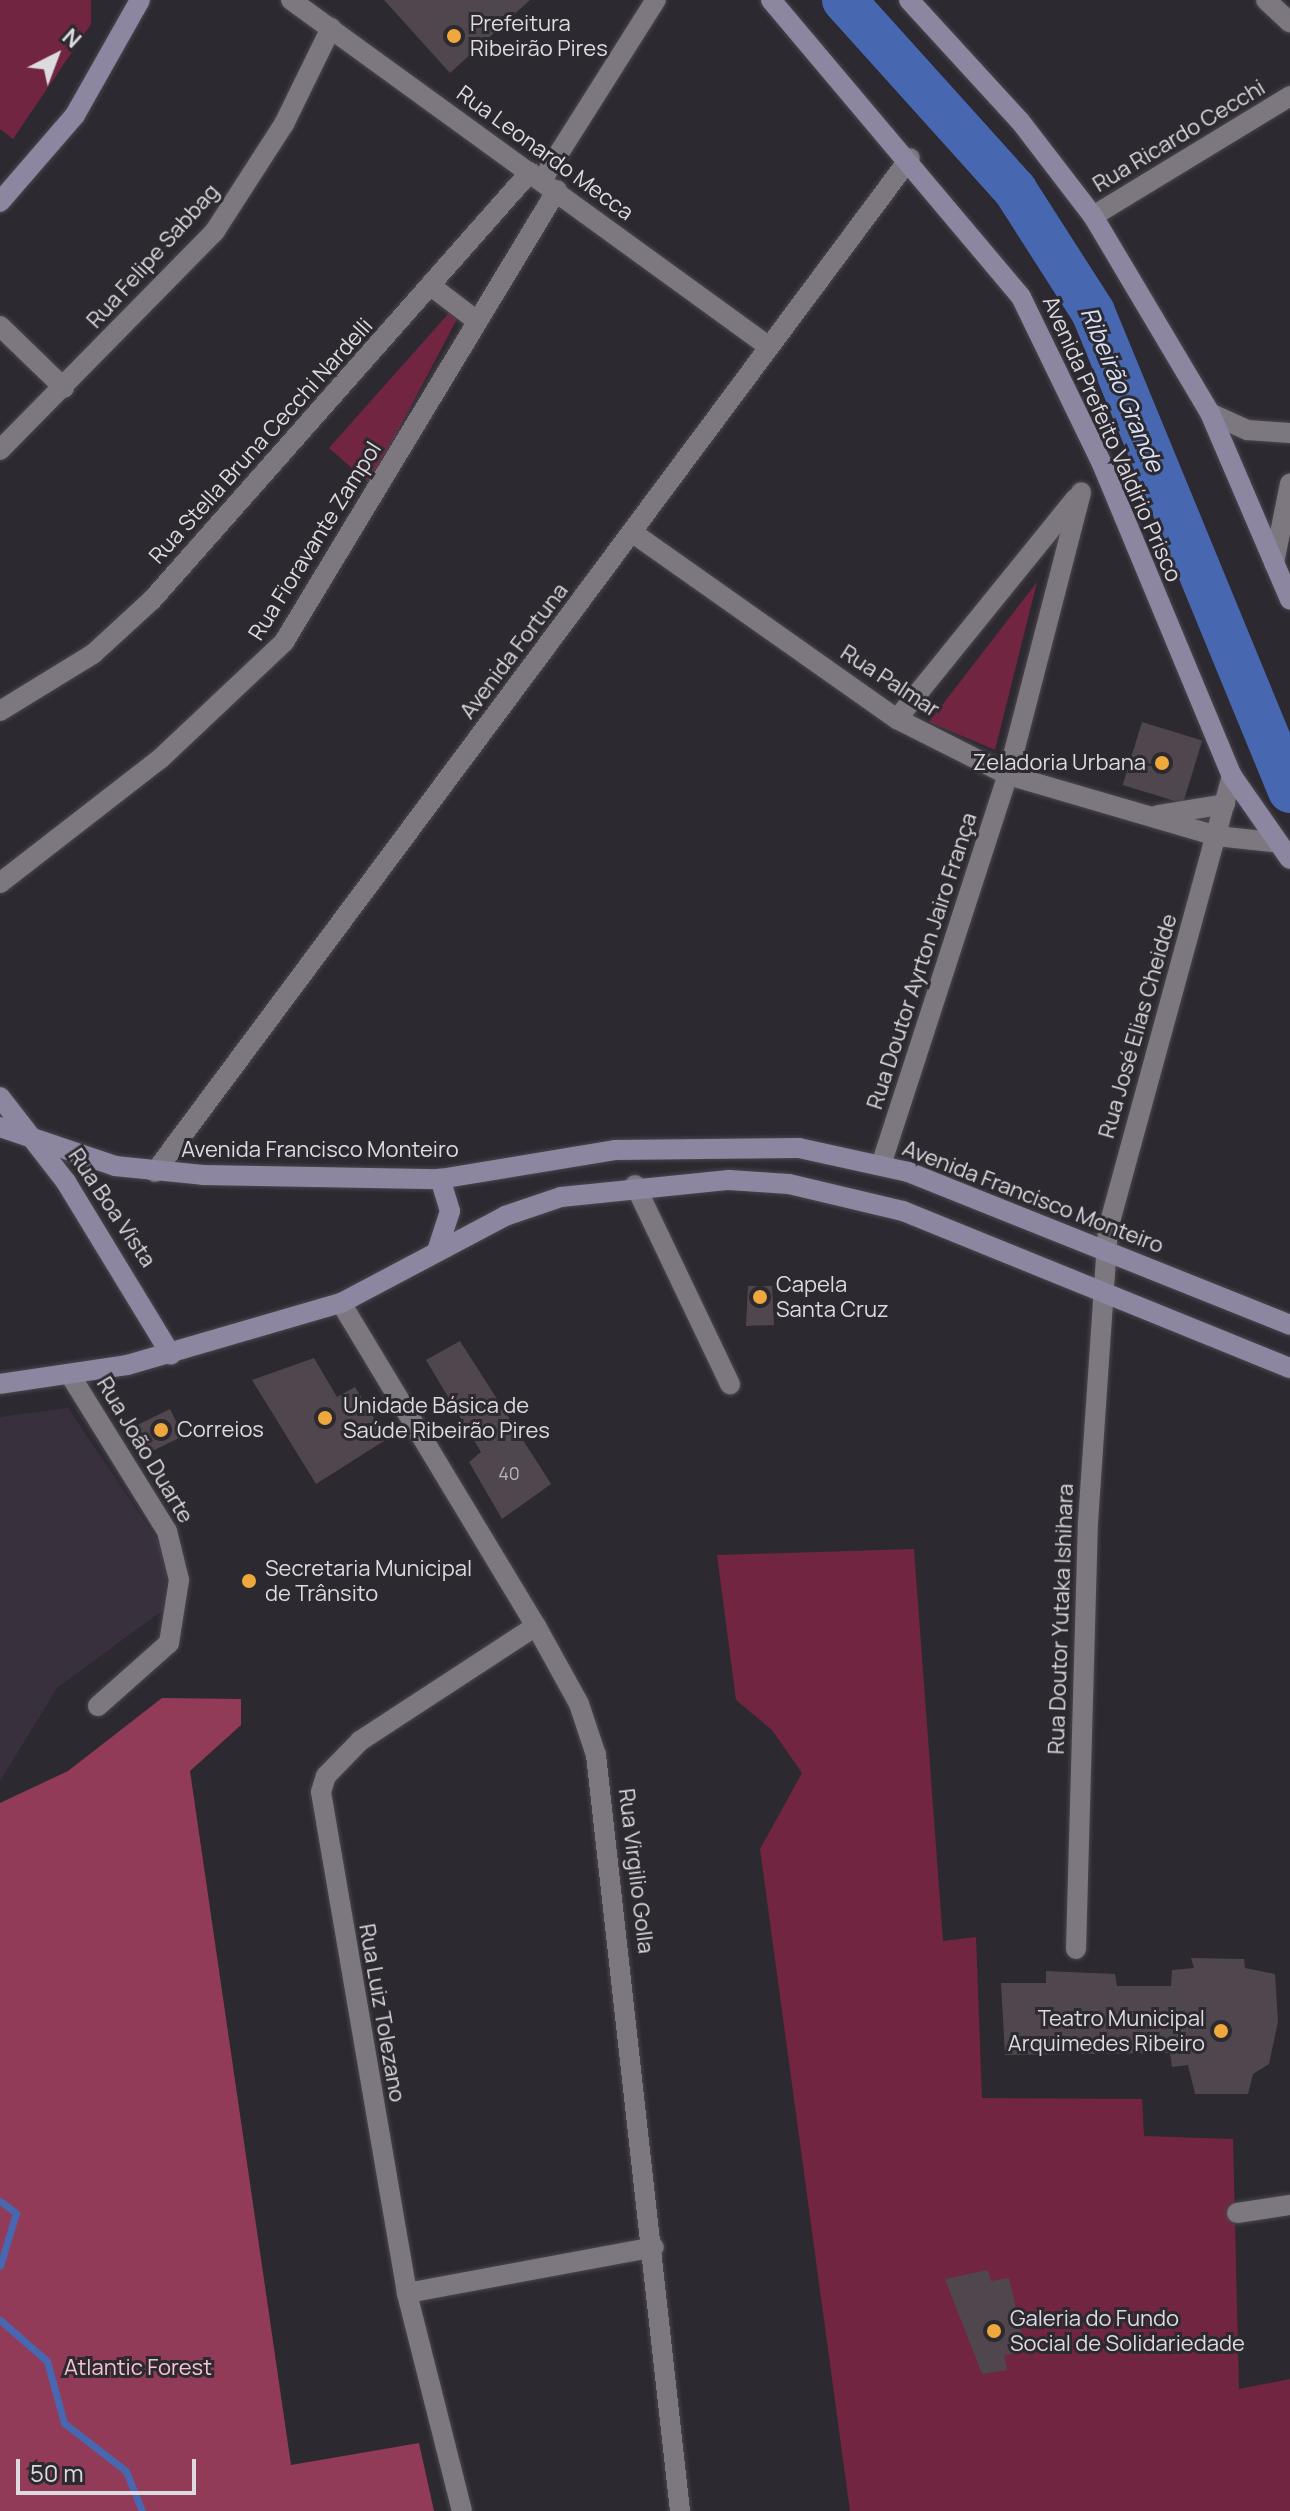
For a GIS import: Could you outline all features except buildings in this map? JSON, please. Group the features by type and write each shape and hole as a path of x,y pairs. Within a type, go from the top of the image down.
{"main road":[{"path":"0,202 75,115 140,0"},
{"name":"Avenida Prefeito Valdírio Prisco","path":"771,0 987,249 1045,342 1232,776 1272,842 1290,859"},
{"path":"909,0 1020,121 1093,216 1210,413 1290,600"},
{"name":"Rua Boa Vista","path":"0,1097 38,1142 144,1301 171,1355"},
{"name":"Avenida Francisco Monteiro","path":"0,1127 38,1142 155,1172 440,1179 682,1144 799,1148 881,1165 1106,1250 1290,1325"},
{"path":"437,1251 450,1211 440,1179"},
{"path":"0,1384 72,1378 171,1355 341,1303 437,1251 532,1206 635,1185 729,1180 826,1191 903,1211 1290,1368"}],"street":[{"name":"Rua Leonardo Mecca","path":"291,0 768,346"},
{"path":"543,181 656,0"},
{"path":"1266,0 1290,22"},
{"name":"Rua Felipe Sabbag","path":"0,450 64,388 224,219 284,124 331,28"},
{"name":"Rua Ricardo Cecchi","path":"1093,216 1290,96"},
{"name":"Avenida Fortuna","path":"155,1172 910,158"},
{"name":"Rua Stella Bruna Cecchi Nardelli","path":"0,711 93,654 152,600 431,286 543,181"},
{"name":"Rua Fioravante Zampol","path":"0,883 160,759 284,642 477,321 543,181"},
{"path":"431,286 477,321"},
{"path":"0,326 64,388"},
{"path":"1210,413 1247,430 1290,433"},
{"path":"1274,563 1290,484"},
{"name":"Rua Doutor Ayrton Jairo França","path":"881,1165 1008,775 1081,492 897,719"},
{"name":"Rua Palmar","path":"633,533 897,719 1008,775 1217,836 1272,842"},
{"name":"Rua José Elias Cheidde","path":"1103,1290 1106,1250 1232,776"},
{"name":"Rua Palmar","path":"1150,816 1225,804"},
{"path":"635,1185 730,1384"},
{"name":"Rua Doutor Yutaka Ishihara","path":"1076,1949 1080,1682 1103,1290"},
{"name":"Rua Virgilio Golla","path":"341,1303 536,1626 579,1704 596,1755 654,2247 680,2511"},
{"name":"Rua João Duarte","path":"72,1378 167,1531 179,1580 169,1643 98,1706"},
{"name":"Rua Luiz Tolezano","path":"462,2511 407,2293 321,1792 326,1776 360,1741 536,1626"},
{"path":"1237,2213 1290,2205"},
{"path":"407,2293 654,2247"}],"shaded area":[{"path":"0,0 91,0 91,24 13,139 0,129"},
{"path":"449,313 457,319 370,484 329,448"},
{"path":"1037,582 995,750 929,722"},
{"path":"68,1408 168,1556 163,1610 57,1688 0,1781 0,1417"},
{"path":"914,1549 943,1941 976,1937 982,2098 1142,2099 1144,2136 1233,2139 1239,2389 1290,2379 1290,2511 850,2511 760,1849 802,1773 772,1730 736,1700 717,1555"}],"green space":[{"name":"Atlantic Forest","path":"162,1698 241,1699 241,1725 190,1771 291,2465 419,2443 434,2511 0,2511 0,1803 68,1771"}],"waterway":[{"name":"Ribeirão Grande","path":"844,0 1015,190 1093,312 1290,791"},
{"path":"0,2201 16,2213 0,2266"},
{"path":"0,2320 47,2361 64,2423 126,2471 142,2511"}],"place":[{"name":"Prefeitura Ribeirão Pires","path":"454,36"},
{"name":"Zeladoria Urbana","path":"1162,763"},
{"name":"Capela Santa Cruz","path":"760,1297"},
{"name":"Unidade Básica de Saúde Ribeirão Pires","path":"325,1418"},
{"name":"Correios","path":"161,1430"},
{"name":"Secretaria Municipal de Trânsito","path":"249,1581"},
{"name":"Teatro Municipal Arquimedes Ribeiro","path":"1221,2031"},
{"name":"Galeria do Fundo Social de Solidariedade","path":"994,2331"}]}
